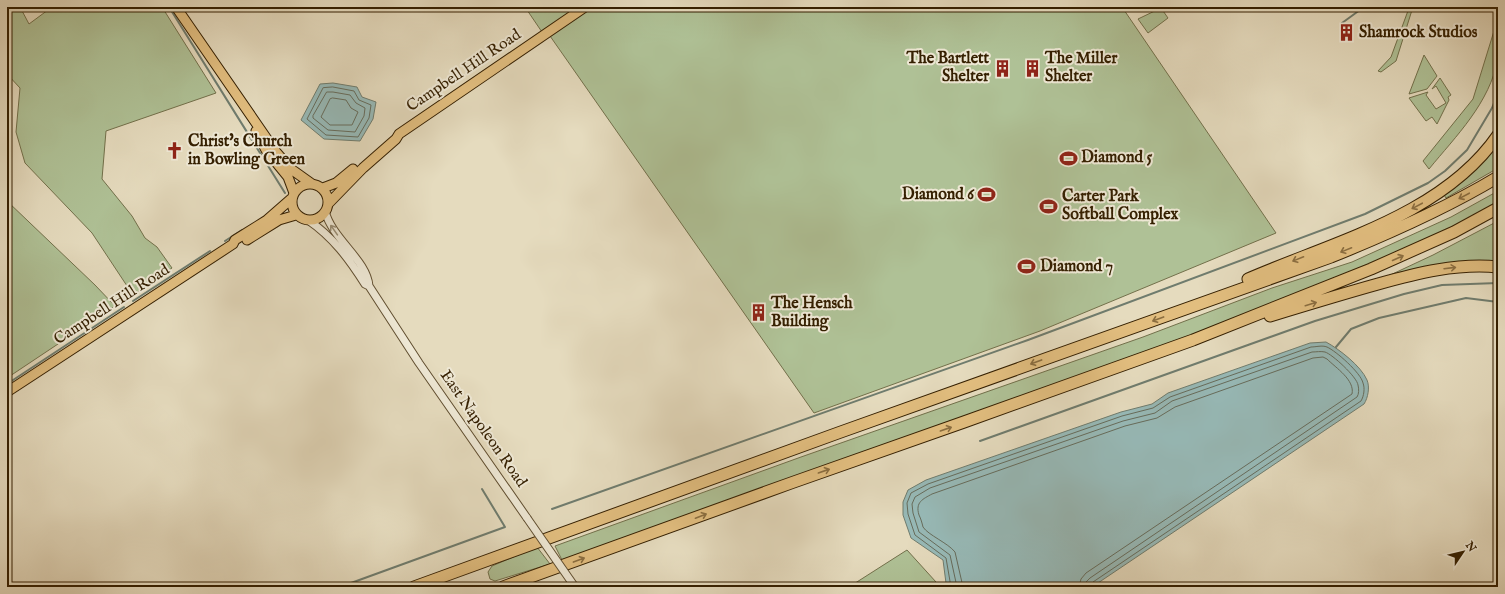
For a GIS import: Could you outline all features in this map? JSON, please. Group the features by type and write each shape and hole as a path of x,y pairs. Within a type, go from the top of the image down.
{"highway":[{"path":"1185,309 1249,278 1370,229 1430,198 1452,183 1472,166 1498,135"},
{"path":"414,587 1358,246 1402,227 1498,177"},
{"path":"503,587 1193,340 1386,263 1454,232 1498,208"},
{"path":"1193,340 1359,289 1408,276 1448,268 1467,266 1498,267"}],"main road":[{"path":"176,7 256,125 260,127 284,162 297,174 312,184 323,188 327,195 326,207 320,216 308,220 296,215 292,207 292,196 288,177 262,144 256,130 256,125"},
{"name":"Campbell Hill Road","path":"326,207 363,168 400,134 585,7"},
{"name":"Campbell Hill Road","path":"323,188 341,180 394,134 400,134"},
{"path":"292,196 302,186 312,184"},
{"name":"Campbell Hill Road","path":"7,392 233,244 235,240 267,220 292,196"},
{"name":"Campbell Hill Road","path":"233,244 248,240 279,220 296,215"}],"street":[{"name":"East Napoleon Road","path":"326,207 331,227 357,260 369,286 419,363 575,587"},
{"name":"East Napoleon Road","path":"308,220 322,231 340,249 365,284 369,286"}],"green space":[{"path":"7,7 20,7 29,24 52,7 162,7 216,93 106,131 102,179 132,216 145,238 157,247 172,268 133,295 92,233 25,163 16,132 20,88 7,74"},
{"path":"525,7 585,7 544,35"},
{"path":"592,7 1122,7 1276,233 1040,331 814,413 550,36"},
{"path":"1161,8 1168,18 1148,33 1138,19"},
{"path":"1409,8 1412,10 1396,61 1381,72 1378,71 1391,57"},
{"path":"1498,18 1498,58 1488,90 1471,118 1429,169 1423,161 1473,99"},
{"path":"1424,55 1437,76 1427,89 1409,94"},
{"path":"1440,78 1451,95 1448,97 1449,100 1437,124 1432,117 1426,121 1409,98 1428,92 1426,95 1436,109 1446,103 1436,86 1432,89"},
{"path":"1498,141 1498,168 1446,198 1444,195"},
{"path":"1498,191 1498,207 1452,232 1266,309 562,560 555,546 801,457 1143,337 1272,288 1352,262 1451,217"},
{"path":"7,201 115,306 7,378"},
{"path":"1498,221 1498,263 1386,277 1433,255"},
{"path":"537,547 550,564 495,581 490,579 488,572 492,566"},
{"path":"907,550 936,582 938,587 849,587"}],"water":[{"path":"333,83 357,87 362,97 376,102 373,119 360,141 324,139 301,120 320,84"},
{"path":"1326,342 1349,358 1364,375 1368,383 1368,389 1364,404 1092,587 949,587 946,583 943,560 911,538 903,515 903,502 908,490 926,480 1121,412 1152,404 1168,393 1310,343"}],"waterway":[{"path":"169,7 285,193"},
{"path":"1342,23 1364,7"},
{"path":"552,509 1028,340 1365,214 1428,183 1445,171 1467,150 1492,108 1498,93"},
{"path":"225,241 242,230"},
{"path":"133,301 210,251"},
{"path":"980,441 1315,321 1404,294 1442,285 1498,283"},
{"path":"1336,347 1351,329 1379,318 1466,298 1498,302"},
{"path":"7,384 124,307"},
{"path":"340,587 505,527 482,489"}],"place":[{"name":"Shamrock Studios","path":"1346,33"},
{"name":"The Bartlett Shelter","path":"1002,68"},
{"name":"The Miller Shelter","path":"1032,68"},
{"name":"Christ's Church in Bowling Green","path":"175,151"},
{"name":"Diamond 5","path":"1068,158"},
{"name":"Diamond 6","path":"987,195"},
{"name":"Carter Park Softball Complex","path":"1049,206"},
{"name":"Diamond 7","path":"1027,267"},
{"name":"The Hensch Building","path":"758,313"}]}
